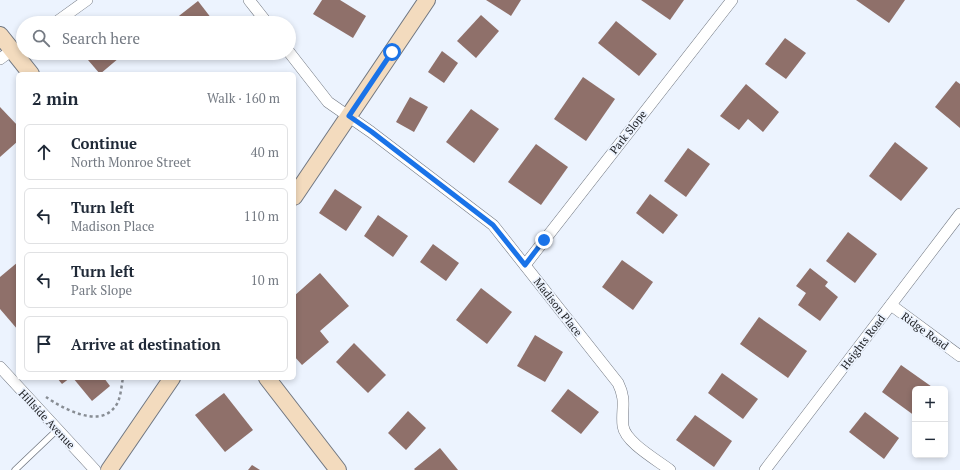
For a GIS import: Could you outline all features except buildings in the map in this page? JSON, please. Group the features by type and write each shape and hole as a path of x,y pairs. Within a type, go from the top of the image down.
{"main road":[{"path":"296,194 427,0"},
{"path":"0,35 12,52"},
{"path":"19,60 29,72"},
{"path":"109,470 171,380"},
{"path":"269,380 338,470"}],"street":[{"path":"65,16 87,0"},
{"path":"249,0 261,16"},
{"name":"Park Slope","path":"525,265 732,0"},
{"name":"Madison Place","path":"295,60 328,102 372,132 493,225 618,383 624,397 623,425 629,438 636,445 670,470"},
{"name":"Heights Road","path":"765,470 960,214"},
{"name":"Ridge Road","path":"890,306 960,356"},
{"name":"Hillside Avenue","path":"0,367 95,470"}],"lane":[{"path":"15,470 58,430"}],"path":[{"path":"42,394 82,416 98,417 114,408 120,396 123,380"}],"route":[{"path":"392,52 349,116 493,225 525,265 544,240"}]}
